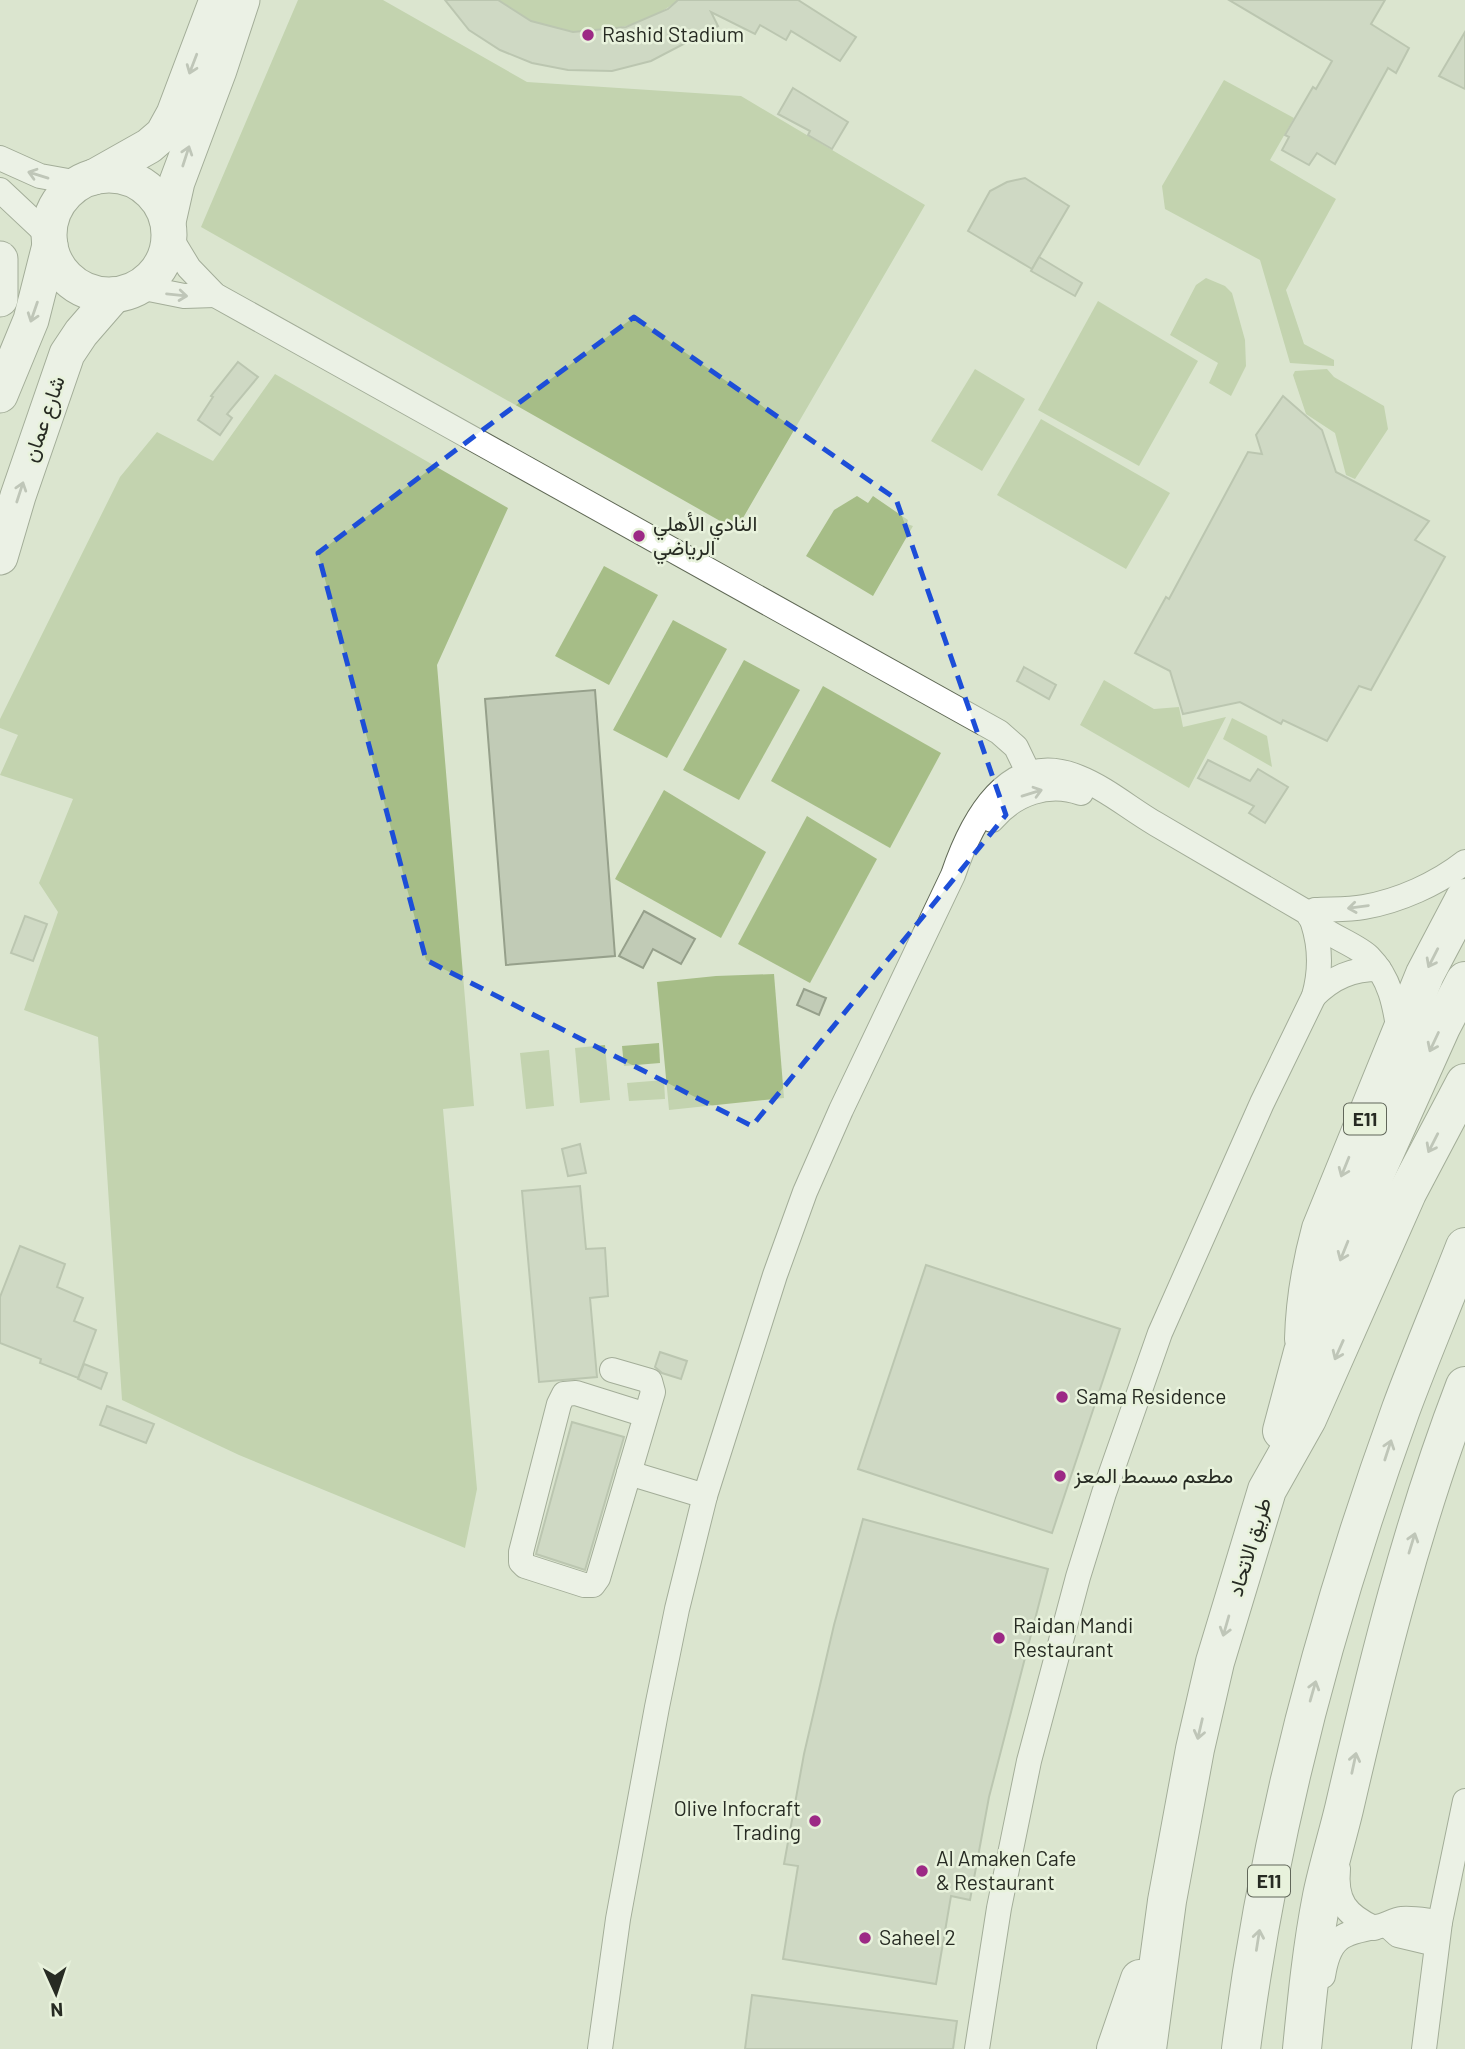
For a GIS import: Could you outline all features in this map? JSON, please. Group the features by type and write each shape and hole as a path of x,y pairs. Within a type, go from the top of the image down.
{"main road":[{"name":"E11","path":"1303,1352 1304,1310 1310,1269 1321,1228 1425,974 1465,898"},
{"path":"1267,1490 1303,1352 1397,1124 1465,981"},
{"name":"طريق الاتحاد","path":"1147,2049 1167,1901 1195,1749 1216,1662 1267,1490 1307,1419 1407,1193 1465,1083"},
{"name":"E11","path":"1241,2049 1263,1909 1295,1756 1363,1524 1401,1409 1455,1286 1465,1247"},
{"path":"1304,2036 1322,1894 1344,1812 1359,1740 1396,1598 1431,1480 1465,1386"},
{"path":"1116,2049 1167,1901"}],"street":[{"path":"0,395 35,310 54,211 61,200 87,180 149,146 163,134 174,114 217,0"},
{"path":"126,291 151,277 161,265 167,251 169,229 186,156 242,0"},
{"path":"0,158 40,176 87,180 110,175 140,184 153,194 162,207 169,229 189,268 215,295 999,732 1016,747 1029,774"},
{"path":"0,190 50,241 58,266 73,282 92,292 215,295"},
{"path":"0,259 0,299"},
{"name":"شارع عمان","path":"0,557 67,354 88,324 126,291"},
{"path":"600,2049 618,1919 657,1707 677,1609 705,1496 775,1275 805,1192 971,831 987,804 1011,781 1029,774 1052,772 1076,776 1108,792 1140,815 1358,948 1379,969 1392,996 1399,1034"},
{"path":"953,875 998,813 1022,796 1035,791 1076,791 1140,815"},
{"path":"977,2049 999,1908 1029,1761 1078,1577 1104,1493 1160,1333 1262,1103 1314,996 1320,952 1311,918 1315,910 1365,907 1406,895 1465,862"},
{"path":"1314,996 1323,987 1345,974 1379,969"},
{"path":"612,1370 650,1381 653,1388 646,1415 629,1473 596,1582 593,1585 583,1585 524,1566 521,1552 559,1404 564,1394 576,1393 646,1415"},
{"path":"629,1473 705,1496"},
{"path":"1424,2049 1438,1933 1465,1801"},
{"path":"1344,1812 1336,1883 1347,1911 1359,1921 1381,1926 1398,1934 1438,1933"},
{"path":"1304,2036 1331,1947 1343,1936 1358,1929 1381,1926"}],"highlighted area":[{"path":"634,317 896,499 1006,815 752,1126 426,960 318,553"}],"green space":[{"path":"298,0 383,0 527,82 741,96 925,205 736,530 201,227"},
{"path":"498,0 678,0 663,11 627,26 586,32 547,27 526,18"},
{"path":"1224,80 1294,118 1270,160 1336,199 1286,290 1304,344 1334,360 1334,366 1290,363 1260,260 1165,209 1162,186"},
{"path":"1206,278 1225,286 1232,293 1245,340 1246,366 1231,396 1209,383 1218,363 1170,335 1196,285"},
{"path":"1098,301 1198,361 1139,466 1038,410"},
{"path":"975,369 1025,399 982,471 931,441"},
{"path":"1327,369 1334,377 1384,406 1388,429 1355,479 1346,475 1335,433 1306,414 1293,375 1295,371"},
{"path":"275,374 508,508 437,665 474,1106 443,1109 477,1489 465,1548 239,1455 122,1400 98,1037 24,1010 58,912 39,883 73,799 0,775 18,735 0,728 0,719 120,477 157,432 213,461"},
{"path":"1041,419 1170,493 1126,569 997,495"},
{"path":"857,496 868,503 873,496 913,526 873,596 806,556 834,510"},
{"path":"604,566 658,595 609,685 555,656"},
{"path":"673,620 727,649 667,758 613,730"},
{"path":"744,660 800,690 739,800 683,770"},
{"path":"1104,680 1154,709 1179,707 1183,727 1226,717 1189,788 1080,725"},
{"path":"823,686 941,753 890,848 771,781"},
{"path":"1232,718 1267,736 1272,767 1223,739"},
{"path":"664,790 766,852 721,938 615,879"},
{"path":"807,816 877,859 810,983 738,944"},
{"path":"774,974 784,1098 669,1110 657,982"},
{"path":"659,1043 660,1063 624,1066 622,1046"},
{"path":"605,1045 610,1100 580,1103 575,1048"},
{"path":"549,1050 554,1106 526,1109 520,1053"},
{"path":"664,1080 665,1099 629,1101 627,1083"}],"building":[{"name":"Rashid Stadium","path":"445,0 498,0 531,21 573,32 626,27 668,9 678,0 798,0 856,37 840,61 791,31 786,40 760,25 755,34 711,12 718,26 651,61 612,71 568,70 532,63 500,50 469,30"},
{"path":"1229,0 1385,0 1371,24 1409,48 1396,73 1388,68 1335,164 1317,153 1309,165 1282,150 1289,137 1285,135 1332,61"},
{"path":"1465,32 1465,89 1439,76"},
{"path":"793,88 848,122 832,149 808,135 810,131 778,114"},
{"path":"1025,178 1069,206 1032,269 968,231 990,191 1007,182"},
{"path":"1039,257 1082,283 1075,296 1031,271"},
{"path":"238,362 258,377 227,414 232,418 220,435 198,420 213,397 211,396"},
{"path":"1283,396 1322,430 1336,472 1429,521 1415,540 1445,557 1371,690 1359,686 1327,741 1283,720 1281,724 1240,702 1183,714 1170,671 1135,653 1166,597 1169,599 1248,452 1262,454 1256,435"},
{"path":"1024,667 1056,685 1049,699 1017,681"},
{"path":"595,690 615,956 506,965 485,699"},
{"path":"1208,760 1250,781 1258,769 1288,787 1265,823 1249,813 1254,806 1198,778"},
{"path":"644,911 695,939 681,964 653,949 643,968 619,956"},
{"path":"25,916 47,924 33,961 11,953"},
{"path":"804,989 826,998 819,1015 797,1005"},
{"path":"580,1144 586,1173 568,1176 562,1149"},
{"path":"580,1186 586,1249 605,1248 608,1296 590,1298 597,1377 539,1382 522,1191"},
{"path":"20,1246 65,1264 57,1287 83,1298 74,1321 96,1330 78,1378 40,1363 41,1359 0,1343 0,1297"},
{"name":"Sama Residence","path":"926,1265 1120,1329 1052,1533 858,1469"},
{"path":"660,1352 687,1361 681,1379 662,1373 655,1367"},
{"path":"84,1364 107,1373 101,1389 78,1379"},
{"path":"107,1406 154,1424 146,1443 100,1425"},
{"path":"572,1422 624,1437 585,1570 536,1554"},
{"path":"863,1519 1048,1569 989,1797 970,1900 951,1896 936,1984 783,1959 798,1866 784,1864 804,1754 834,1625"},
{"path":"752,1995 957,2021 953,2049 745,2049"}],"place":[{"name":"Rashid Stadium","path":"588,35"},
{"name":"النادي الأهلي الرياضي","path":"639,536"},
{"name":"Sama Residence","path":"1062,1397"},
{"name":"مطعم مسمط المعز","path":"1060,1476"},
{"name":"Raidan Mandi Restaurant","path":"999,1638"},
{"name":"Olive Infocraft Trading","path":"815,1821"},
{"name":"Al Amaken Cafe & Restaurant","path":"922,1871"},
{"name":"Saheel 2","path":"865,1938"}]}
